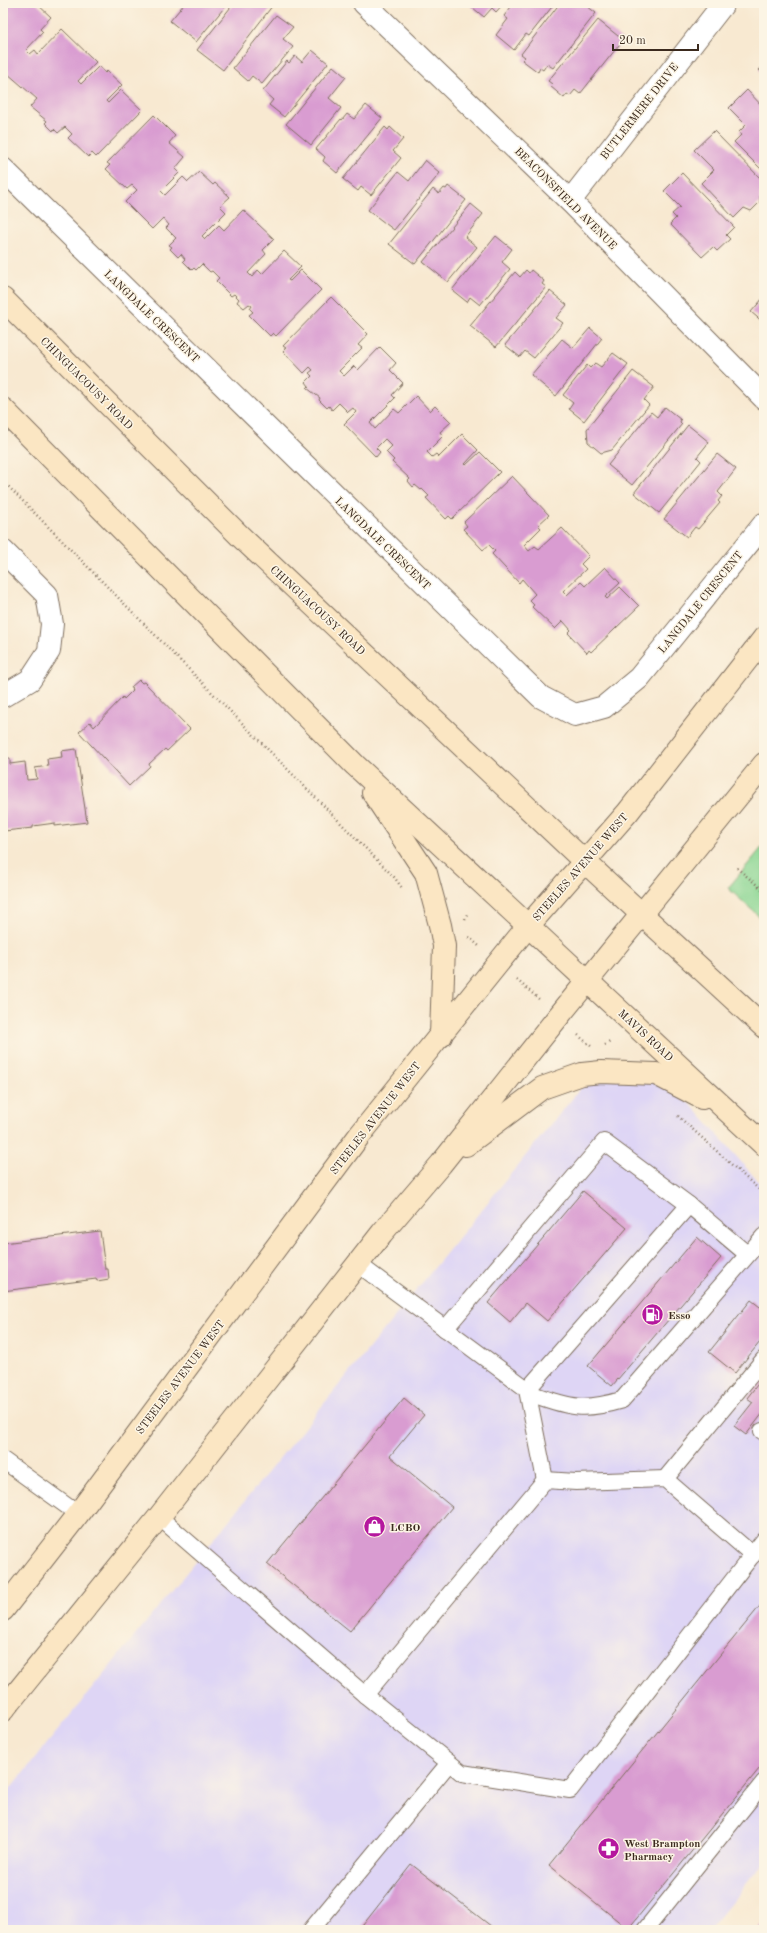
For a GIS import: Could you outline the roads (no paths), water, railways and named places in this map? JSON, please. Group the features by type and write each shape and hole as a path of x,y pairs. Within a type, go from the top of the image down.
{"main road":[{"name":"CHINGUACOUSY ROAD","path":"3,299 241,538 642,914"},
{"path":"3,409 355,765 528,926"},
{"name":"STEELES AVENUE WEST","path":"3,1610 78,1514 359,1136 528,926 628,812 764,638"},
{"path":"3,1710 159,1517 358,1264 441,1164 558,1017 764,764"},
{"path":"355,765 426,873 444,946 441,1036"},
{"path":"642,914 764,1027"},
{"name":"MAVIS ROAD","path":"528,926 764,1145"},
{"path":"441,1164 542,1088 582,1074 601,1072 656,1074 726,1110"}],"street":[{"name":"BEACONSFIELD AVENUE","path":"364,3 570,201 764,398"},
{"name":"BUTLERMERE DRIVE","path":"570,201 724,3"},
{"name":"LANGDALE CRESCENT","path":"3,170 541,697 574,715 604,707 639,678 764,524"},
{"path":"3,551 46,595 52,624 49,651 30,680 3,696"}],"lane":[{"path":"445,1329 604,1142 689,1205 747,1254"},
{"path":"527,1390 689,1205"},
{"path":"358,1264 535,1395 566,1406 598,1407 622,1400 764,1236"},
{"path":"665,1479 764,1359"},
{"path":"527,1390 545,1480"},
{"path":"3,1460 78,1514"},
{"path":"545,1480 576,1482 665,1479 753,1555"},
{"path":"365,1695 545,1480"},
{"path":"159,1517 365,1695 462,1773 570,1790 764,1540"},
{"path":"311,1930 449,1763"},
{"path":"645,1930 764,1782"}],"place":[{"name":"Esso","path":"653,1315"},
{"name":"LCBO","path":"375,1527"},
{"name":"West Brampton Pharmacy","path":"608,1849"}]}
